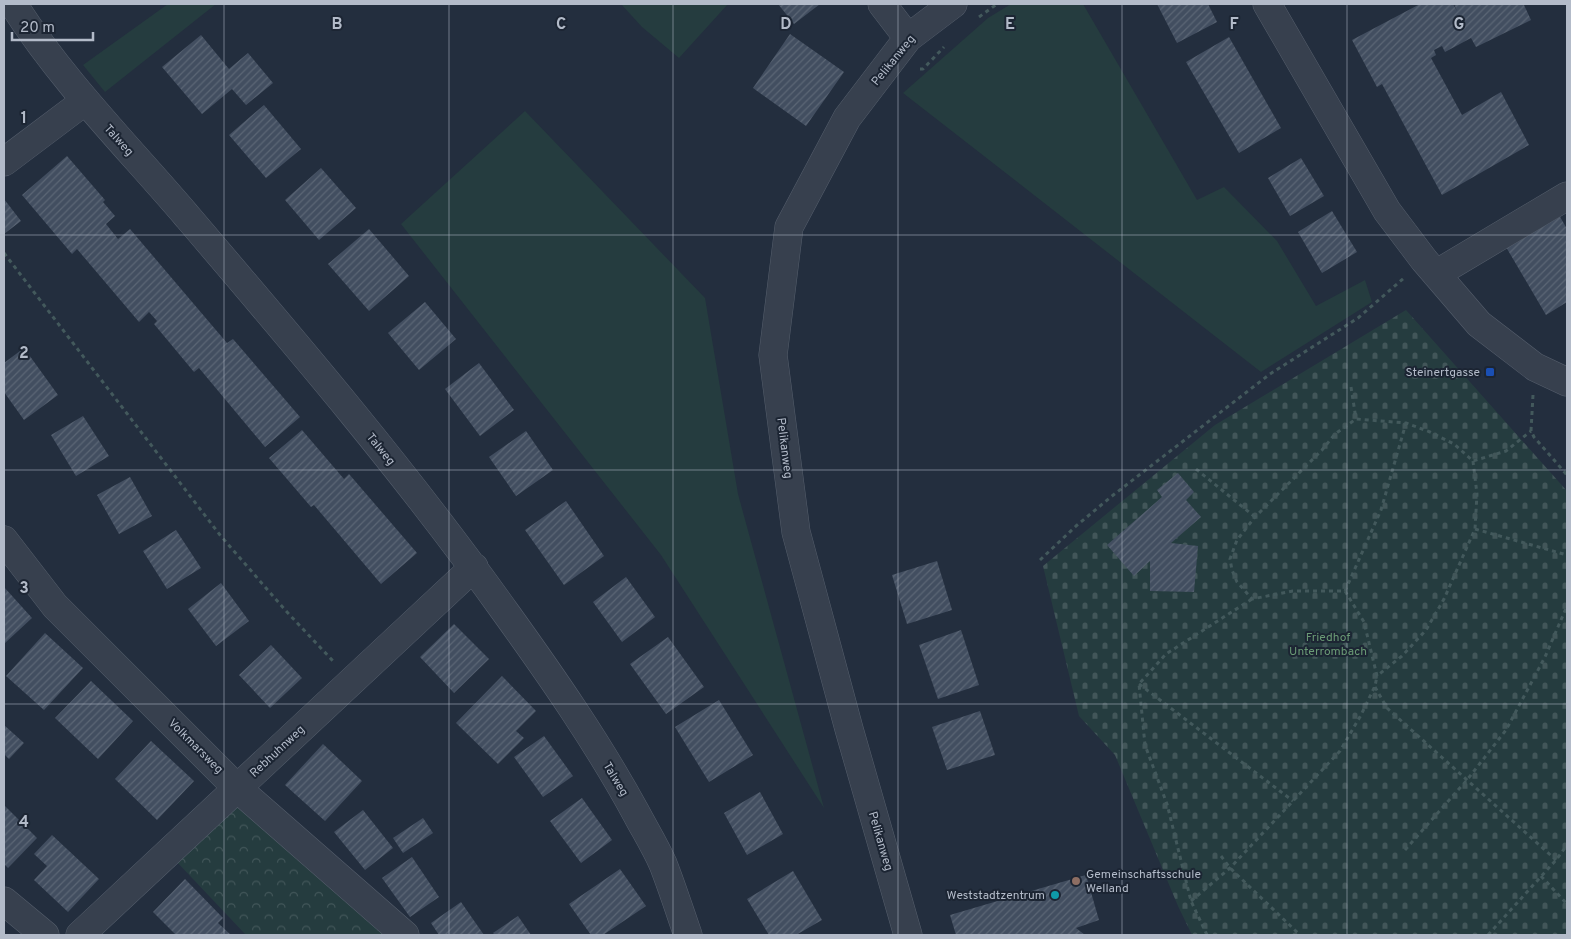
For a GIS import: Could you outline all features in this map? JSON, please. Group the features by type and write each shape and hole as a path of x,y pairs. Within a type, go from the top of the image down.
{"street":[{"name":"Talweg","path":"13,4 85,101 282,328 380,447 474,567 573,710 621,786 662,862 688,935"},
{"path":"882,4 908,38"},
{"name":"Pelikanweg","path":"908,935 846,720 796,532 773,355 789,226 847,118 908,38 953,4"},
{"path":"1267,4 1387,211 1430,267 1479,324 1534,367 1567,382"},
{"path":"4,162 85,101"},
{"path":"1430,267 1567,196"},
{"name":"Volkmarsweg","path":"4,540 55,606 237,788 405,935"},
{"name":"Rebhuhnweg","path":"80,935 474,567"},
{"path":"4,901 45,935"}],"path":[{"path":"4,253 220,535 286,611 352,681"},
{"path":"1040,560 1112,496 1270,374 1358,318 1430,267"},
{"path":"1534,367 1531,431 1534,438 1567,475"},
{"path":"1351,387 1356,419"},
{"path":"1252,599 1237,582 1232,570 1230,559 1237,540 1255,517 1322,450 1334,434 1356,419 1406,423 1454,444 1472,461 1477,494 1476,529 1444,599 1426,630 1402,656 1378,676"},
{"path":"1345,591 1381,510 1406,423"},
{"path":"1472,461 1506,451 1531,431"},
{"path":"1196,470 1255,517"},
{"path":"1476,529 1567,555"},
{"path":"1207,935 1191,901 1167,804 1144,745 1139,684 1166,654 1252,599 1293,591 1345,591"},
{"path":"1191,901 1230,868 1340,751 1361,715 1378,676 1364,622 1345,591"},
{"path":"1405,850 1467,780 1506,730 1545,657 1567,606"},
{"path":"1139,684 1293,801"},
{"path":"1375,686 1387,708 1556,860"},
{"path":"1488,935 1556,860 1567,845"},
{"path":"1221,856 1230,868 1300,935"},
{"path":"1541,876 1567,904"}],"green space":[{"path":"168,4 216,4 105,92 83,65"},
{"path":"621,4 728,4 679,58 642,27"},
{"path":"1011,4 1083,4 1197,200 1224,187 1277,241 1316,306 1365,280 1372,302 1261,372 903,93 988,18"},
{"path":"525,111 705,298 738,494 824,808 661,555 401,224"},
{"name":"Friedhof Unterrombach","path":"1406,310 1567,491 1567,935 1192,935 1115,755 1079,716 1043,566 1215,425"},
{"path":"238,801 394,935 246,935 176,861"}],"building":[{"path":"778,4 820,4 794,24"},
{"path":"1157,4 1208,4 1217,22 1177,43"},
{"path":"1420,4 1453,4 1457,11 1454,4 1526,4 1524,5 1531,20 1476,47 1471,38 1445,52 1442,46 1434,50 1436,55 1431,58 1462,115 1501,92 1529,145 1442,195 1382,84 1377,87 1352,40"},
{"path":"790,34 844,72 806,126 753,88"},
{"path":"201,35 229,69 248,53 273,83 246,105 232,89 202,114 162,67"},
{"path":"1229,37 1281,128 1239,153 1186,62"},
{"path":"264,105 301,149 266,178 229,135"},
{"path":"67,156 105,200 103,202 115,216 106,224 118,239 130,229 227,343 233,339 300,417 265,447 199,368 194,372 154,324 157,321 149,312 139,322 77,249 72,254 22,195"},
{"path":"1301,158 1324,196 1290,216 1268,178"},
{"path":"321,168 356,208 319,240 285,200"},
{"path":"4,199 21,221 4,234"},
{"path":"1332,211 1357,252 1322,273 1298,232"},
{"path":"1559,215 1567,229 1567,302 1546,315 1506,247"},
{"path":"369,229 409,276 369,311 328,264"},
{"path":"425,302 456,339 419,370 388,333"},
{"path":"24,348 58,395 24,420 4,392 4,363"},
{"path":"479,363 514,410 480,436 445,389"},
{"path":"83,416 109,456 76,476 51,435"},
{"path":"302,430 344,479 349,474 417,553 381,584 314,505 311,507 269,458"},
{"path":"526,431 553,470 516,496 489,457"},
{"path":"1178,473 1194,492 1186,500 1201,517 1171,543 1198,546 1194,592 1150,591 1150,561 1134,576 1107,545 1162,497 1157,490"},
{"path":"130,477 152,516 119,534 97,495"},
{"path":"566,501 604,556 564,585 525,530"},
{"path":"176,530 201,568 167,589 143,551"},
{"path":"937,561 952,610 907,624 892,575"},
{"path":"626,577 655,617 622,642 593,602"},
{"path":"221,583 249,621 216,646 188,609"},
{"path":"4,587 32,618 4,644"},
{"path":"454,624 489,659 454,693 420,657"},
{"path":"961,630 979,685 938,699 919,645"},
{"path":"45,633 83,668 44,710 6,676"},
{"path":"668,637 704,687 666,714 630,664"},
{"path":"271,645 302,678 270,708 239,675"},
{"path":"502,676 536,711 516,731 524,738 498,764 456,723"},
{"path":"91,681 133,721 98,759 55,718"},
{"path":"719,700 753,755 709,782 675,727"},
{"path":"980,711 995,755 947,770 932,727"},
{"path":"4,725 24,743 9,759 4,754"},
{"path":"544,736 573,776 543,797 514,757"},
{"path":"151,741 194,781 157,820 115,779"},
{"path":"323,744 362,781 325,821 285,785"},
{"path":"760,792 783,834 747,855 724,813"},
{"path":"582,798 612,840 581,863 550,821"},
{"path":"4,805 37,838 8,868 4,864"},
{"path":"363,810 393,848 365,870 334,832"},
{"path":"423,818 433,833 403,853 393,838"},
{"path":"52,835 99,879 68,912 34,880 47,866 34,854"},
{"path":"412,857 439,897 410,917 382,878"},
{"path":"620,869 646,906 603,935 591,935 569,904"},
{"path":"793,871 822,920 796,935 769,935 747,899"},
{"name":"Weststadtzentrum","path":"1086,875 1099,920 1076,928 1085,935 956,935 950,915"},
{"path":"185,879 223,918 218,923 231,935 176,935 153,912"},
{"path":"461,902 484,935 439,935 431,923"},
{"path":"518,916 531,935 495,935 493,933"}],"place":[{"name":"Steinertgasse","path":"1490,372"},
{"name":"Gemeinschaftsschule Welland","path":"1076,881"},
{"name":"Weststadtzentrum","path":"1055,895"}]}
